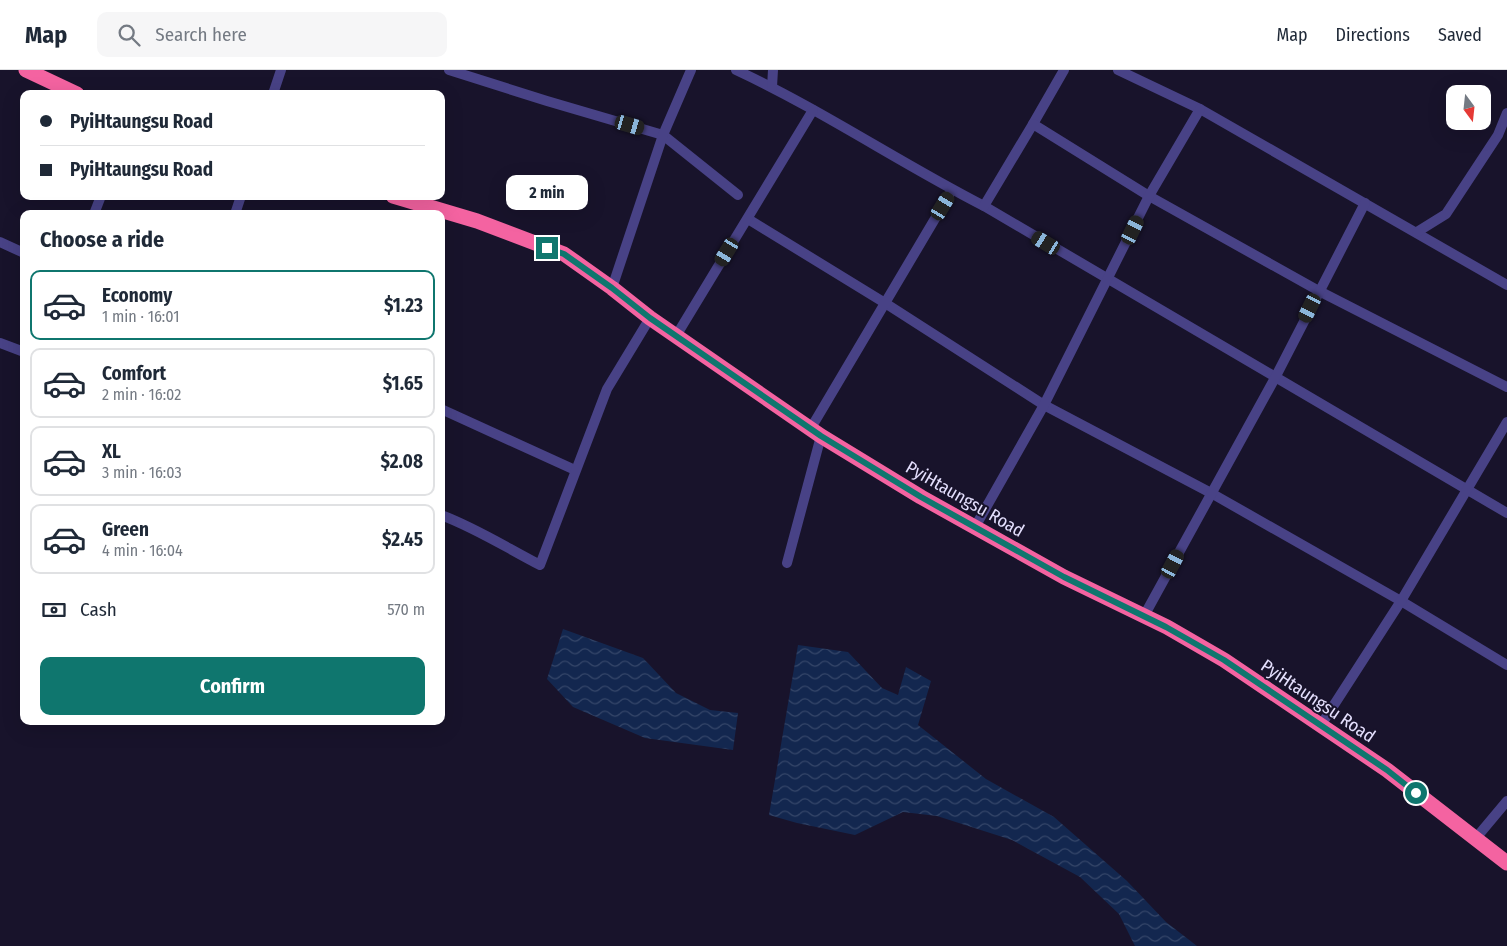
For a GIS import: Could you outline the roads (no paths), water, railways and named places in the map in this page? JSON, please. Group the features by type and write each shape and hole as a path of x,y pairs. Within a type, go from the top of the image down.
{"highway":[{"path":"26,70 68,90"},
{"name":"PyiHtaungsu Road","path":"406,200 440,210"},
{"name":"PyiHtaungsu Road","path":"445,212 477,221 564,254 650,318 816,432 921,497 1064,577 1144,616 1224,660 1387,770 1507,863"}],"street":[{"path":"274,90 280,70"},
{"path":"449,70 662,135 738,195"},
{"path":"612,288 662,135 691,70"},
{"path":"736,70 772,87 952,190 984,206 1507,513"},
{"path":"772,87 773,70"},
{"path":"984,206 1064,70"},
{"path":"1118,70 1200,109 1418,232 1507,285"},
{"path":"975,527 1044,405 1149,196 1200,109"},
{"path":"676,336 813,110"},
{"path":"1418,232 1446,214 1498,135 1507,114"},
{"path":"1033,124 1149,196 1319,291 1507,387"},
{"path":"787,563 816,432 885,303 952,190"},
{"path":"1144,616 1275,378 1365,203"},
{"path":"748,219 885,303 1044,405 1211,493 1401,601 1507,665"},
{"path":"0,242 20,251"},
{"path":"445,517 462,523 540,565 574,470 607,389 650,318"},
{"path":"0,343 20,350"},
{"path":"445,411 574,470"},
{"path":"1321,725 1401,601 1507,422"},
{"path":"1476,838 1507,801"}],"water":[{"path":"563,629 643,658 676,693 710,710 738,713 733,750 645,738 573,707 547,679"},
{"path":"798,645 848,652 882,688 898,695 906,667 931,681 918,725 986,779 1054,817 1127,881 1166,922 1197,946 1135,946 1119,914 1080,877 1012,840 937,816 903,812 855,835 769,815"}]}
